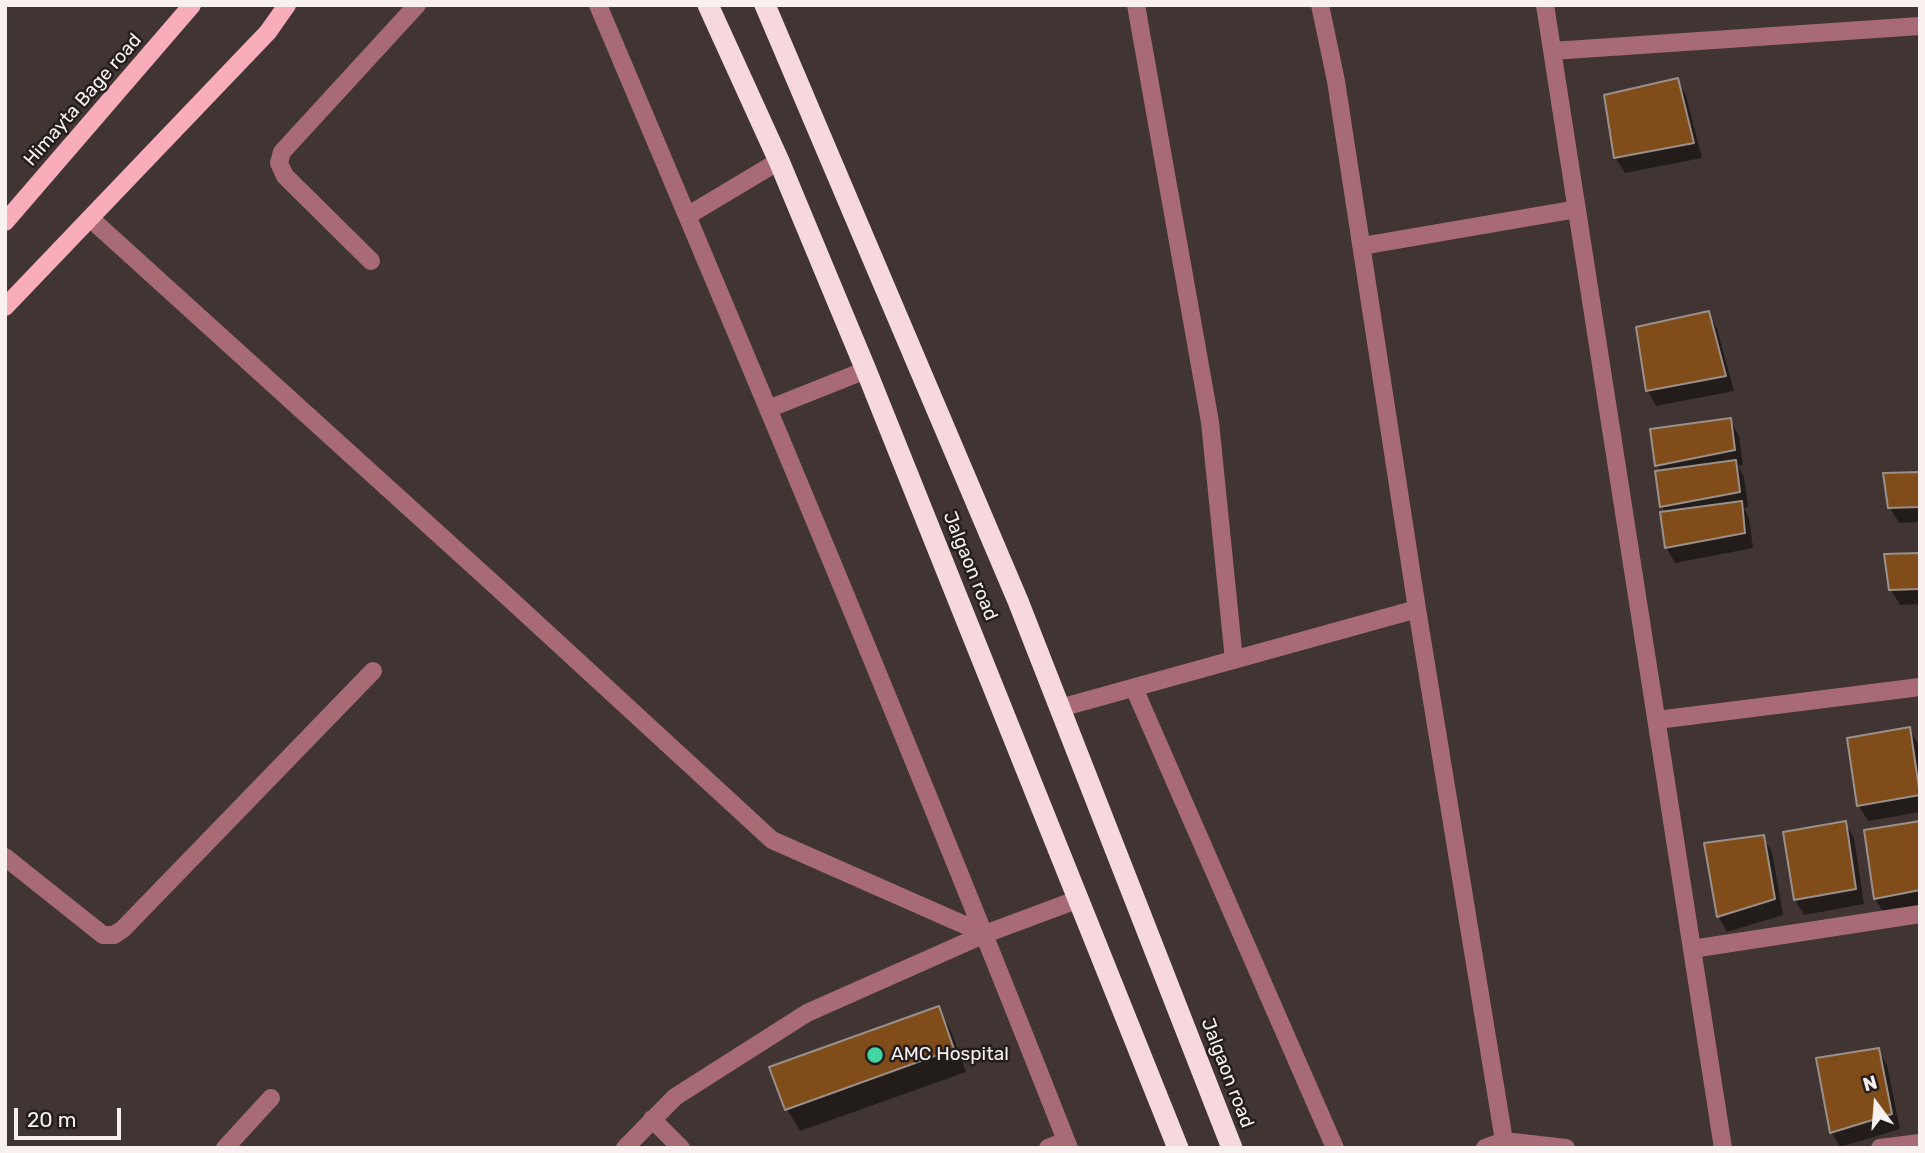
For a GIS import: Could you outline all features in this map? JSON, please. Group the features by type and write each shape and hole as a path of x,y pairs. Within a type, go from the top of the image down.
{"highway":[{"name":"Jalgaon road","path":"708,5 779,161 866,370 1178,1148"},
{"name":"Jalgaon road","path":"765,5 1018,601 1232,1148"}],"main road":[{"name":"Himayta Bage road","path":"5,222 192,5"},
{"path":"5,307 268,32 287,5"}],"street":[{"path":"371,261 285,176 279,163 282,152 417,5"},
{"path":"598,5 985,934 1067,1144 1048,1148"},
{"path":"1136,5 1210,422 1234,660"},
{"path":"1320,5 1336,82 1417,609 1504,1141"},
{"path":"1545,5 1723,1148"},
{"path":"1552,51 1920,26"},
{"path":"687,216 779,161"},
{"path":"1362,246 1577,209"},
{"path":"91,219 478,569 772,840 985,934"},
{"path":"768,409 866,370"},
{"path":"1060,708 1417,609"},
{"path":"5,856 103,935 114,935 133,919 373,671"},
{"path":"1657,720 1920,687"},
{"path":"1134,688 1335,1148"},
{"path":"625,1148 675,1097 807,1013 985,934 1079,900"},
{"path":"1692,949 1920,914"},
{"path":"225,1148 271,1098"},
{"path":"652,1119 681,1148"},
{"path":"1485,1148 1504,1141 1566,1148"},
{"path":"1880,1148 1920,1143"}],"building":[{"path":"1678,78 1694,143 1614,158 1604,95"},
{"path":"1709,311 1726,376 1646,391 1636,327"},
{"path":"1731,418 1735,450 1655,466 1650,429"},
{"path":"1736,460 1740,492 1660,507 1655,471"},
{"path":"1920,472 1920,507 1888,508 1883,473"},
{"path":"1742,501 1745,533 1665,548 1660,512"},
{"path":"1920,553 1920,589 1889,590 1884,554"},
{"path":"1910,727 1920,795 1857,806 1847,738"},
{"path":"1846,821 1856,889 1794,900 1783,832"},
{"path":"1920,821 1920,890 1874,899 1864,830"},
{"path":"1764,835 1775,899 1717,917 1704,843"},
{"path":"939,1006 954,1049 785,1110 769,1067"},
{"path":"1879,1048 1892,1114 1830,1133 1816,1058"}],"place":[{"name":"AMC Hospital","path":"875,1055"}]}
